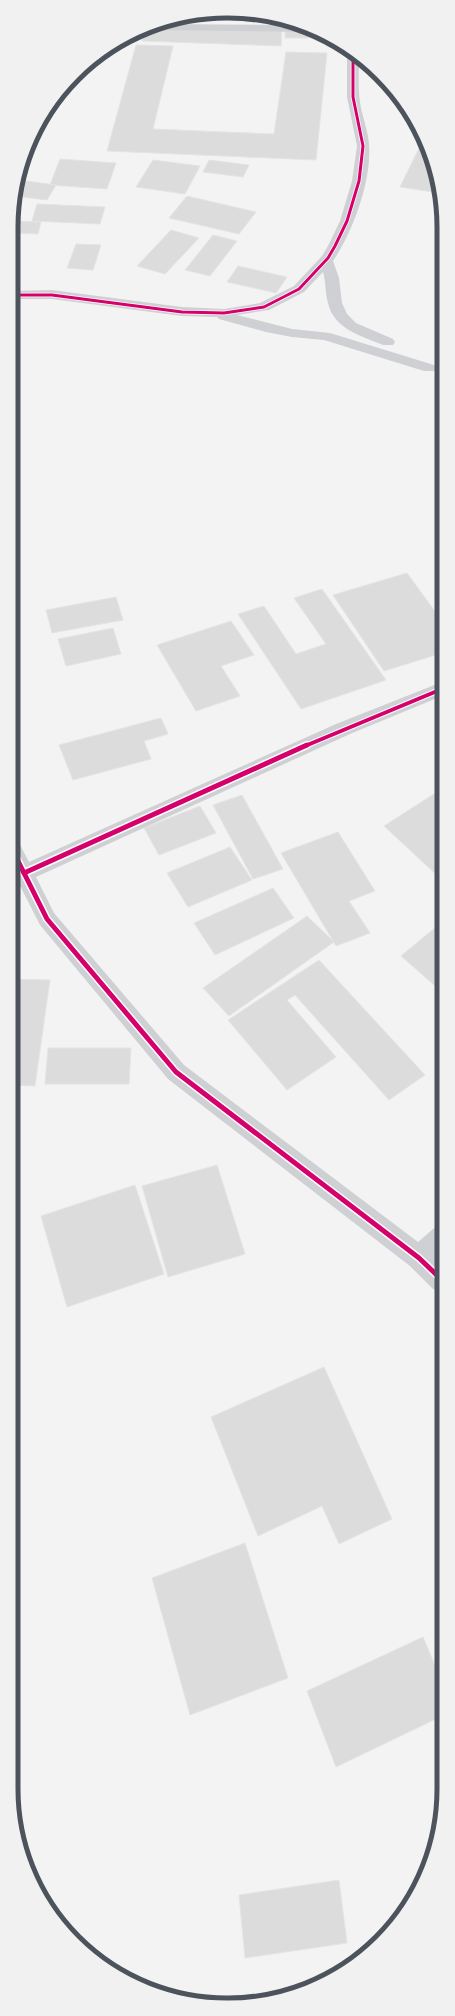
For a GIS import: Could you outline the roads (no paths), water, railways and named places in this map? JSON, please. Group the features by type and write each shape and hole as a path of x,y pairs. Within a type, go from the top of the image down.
{"street":[{"path":"166,27 294,29"},
{"path":"18,294 30,293 87,298 179,311 216,314 237,313 286,298 309,281 326,260 339,241 356,196 363,152 362,134 353,98 353,60"},
{"path":"326,260 332,278 335,303 340,316 351,326 399,346 414,355 437,374"},
{"path":"216,314 266,328 292,333 325,336 429,368"},
{"path":"24,873 343,729 437,691"},
{"path":"18,861 47,919 176,1072 419,1258 437,1275"},
{"path":"419,1258 437,1242"}]}
